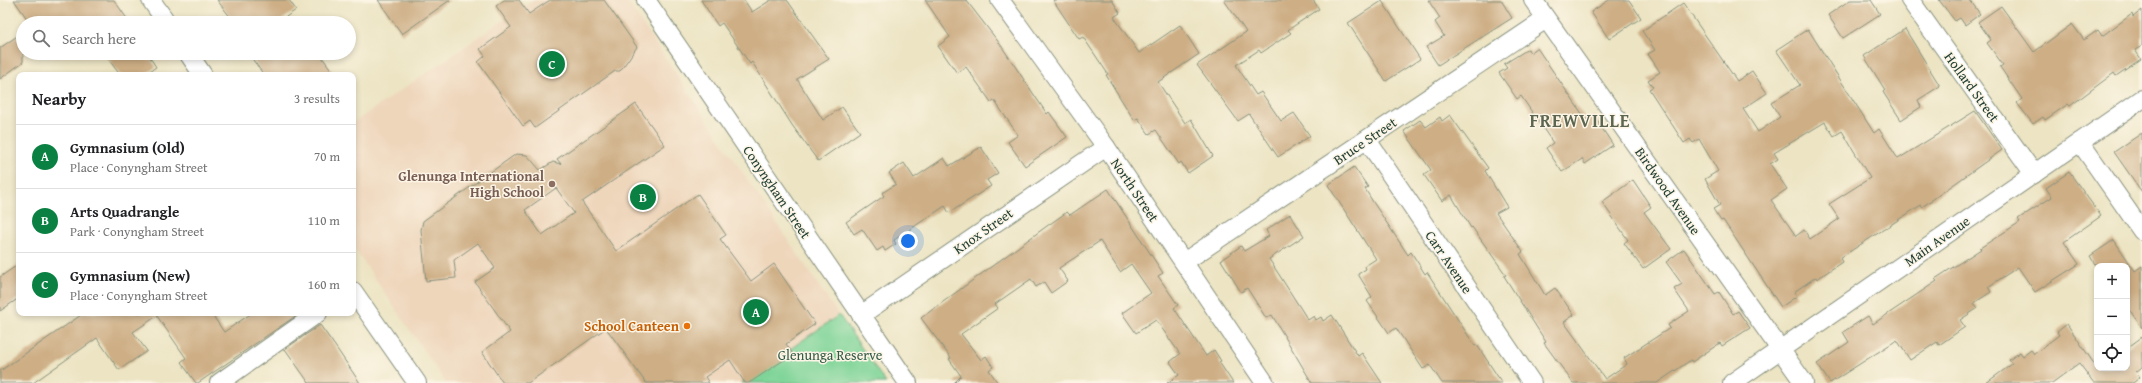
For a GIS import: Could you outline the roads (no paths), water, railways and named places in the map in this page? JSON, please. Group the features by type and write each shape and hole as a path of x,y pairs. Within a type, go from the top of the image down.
{"street":[{"path":"152,0 162,16"},
{"name":"Conyngham Street","path":"646,0 908,383"},
{"name":"North Street","path":"1000,0 1106,147 1265,383"},
{"name":"Birdwood Avenue","path":"1533,0 1804,383"},
{"name":"Hollard Street","path":"1910,0 2034,174"},
{"name":"Bruce Street","path":"1184,262 1546,19"},
{"path":"193,60 202,72"},
{"name":"Main Avenue","path":"1732,383 2142,99"},
{"name":"Carr Avenue","path":"1367,140 1532,383"},
{"path":"2080,142 2142,232"},
{"name":"Knox Street","path":"861,315 1106,147"},
{"path":"356,294 417,383"},
{"path":"219,383 314,316"}],"place":[{"name":"Gymnasium (New)","path":"552,64"},
{"name":"Glenunga International High School","path":"552,184"},
{"name":"Arts Quadrangle","path":"643,197"},
{"name":"Gymnasium (Old)","path":"756,312"},
{"name":"School Canteen","path":"687,326"}],"district":[{"name":"FREWVILLE","path":"1580,121"}],"park label":[{"name":"Glenunga Reserve","path":"830,355"}]}
